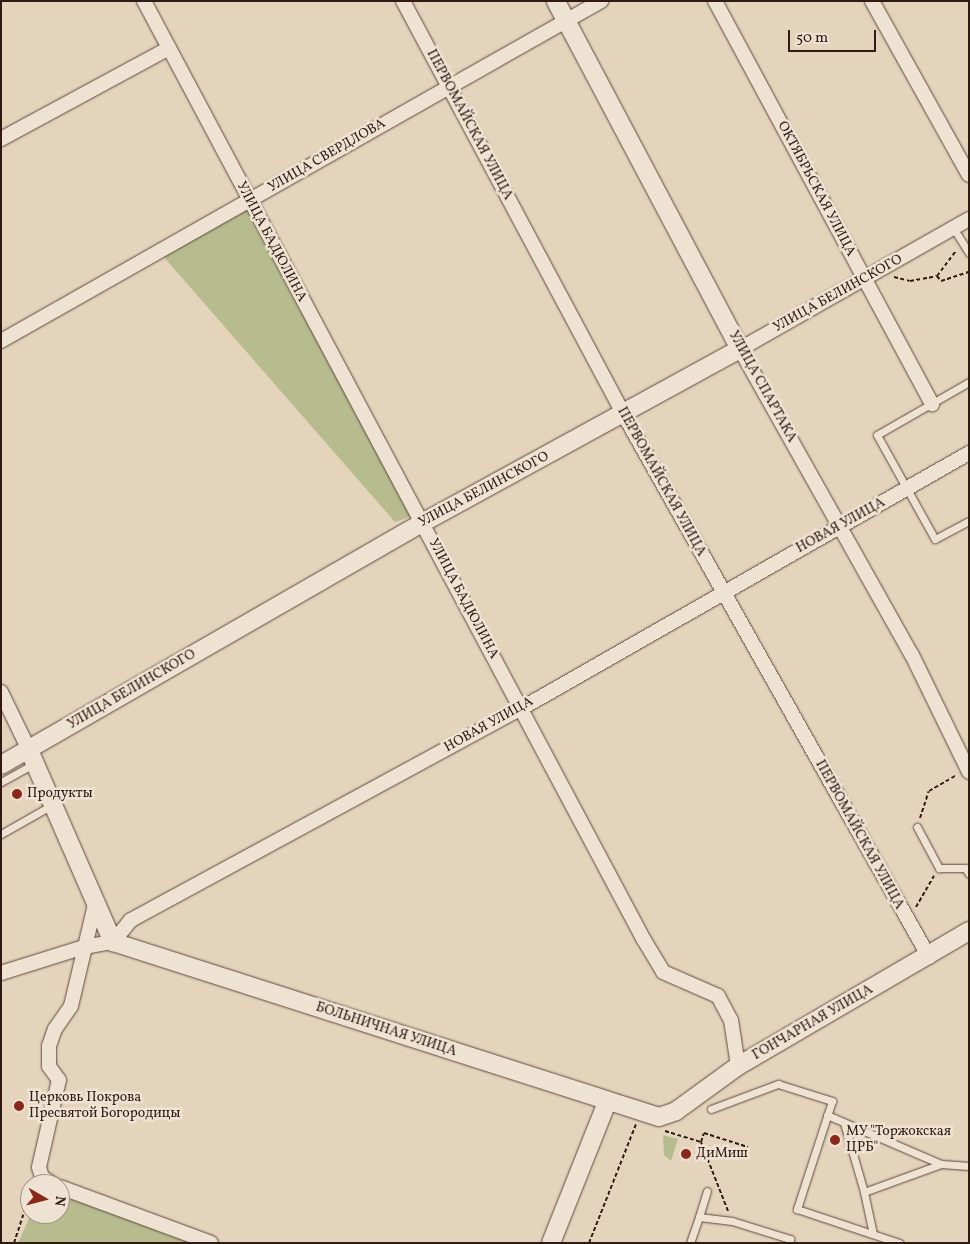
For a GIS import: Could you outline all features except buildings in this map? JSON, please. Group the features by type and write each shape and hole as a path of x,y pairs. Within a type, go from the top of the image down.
{"street":[{"name":"УЛИЦА БАДЮЛИНА","path":"144,1 249,201 664,972 718,996 731,1020 738,1066"},
{"name":"ПЕРВОМАЙСКАЯ УЛИЦА","path":"403,1 624,415 929,957"},
{"name":"УЛИЦА СПАРТАКА","path":"556,1 740,349 912,655 968,770"},
{"name":"УЛИЦА СВЕРДЛОВА","path":"1,341 601,1"},
{"name":"ОКТЯБРЬСКАЯ УЛИЦА","path":"715,1 932,404"},
{"path":"872,1 969,174"},
{"path":"1,139 169,48"},
{"name":"УЛИЦА БЕЛИНСКОГО","path":"1,765 32,757 422,523 624,415 969,219"},
{"name":"НОВАЯ УЛИЦА","path":"113,942 131,920 522,708 969,453"},
{"path":"1,692 32,757 113,942 84,947 1,973"},
{"path":"41,1174 39,1167 59,1080 49,1066 49,1046 55,1029 71,1006 96,900"},
{"name":"ГОНЧАРНАЯ УЛИЦА","path":"658,1123 686,1105 738,1066 929,957 969,931"},
{"name":"БОЛЬНИЧНАЯ УЛИЦА","path":"113,942 606,1102 658,1123"},
{"path":"551,1243 606,1102"},
{"path":"70,1191 210,1243"}],"lane":[{"path":"954,229 969,253"},
{"path":"969,382 877,435 936,539 969,521"},
{"path":"1,782 32,757"},
{"path":"1,834 53,805"},
{"path":"918,827 939,868 965,868 969,874"},
{"path":"711,1109 778,1084 832,1101 797,1210 899,1243"},
{"path":"827,1115 941,1164 969,1166"},
{"path":"844,1123 864,1192 873,1234"},
{"path":"864,1192 941,1164"},
{"path":"690,1243 706,1191"},
{"path":"699,1217 732,1221 790,1239 789,1243"}],"path":[{"path":"881,270 892,277 910,281 937,276 963,244"},
{"path":"937,276 941,281 969,272"},
{"path":"918,827 929,791 968,770"},
{"path":"908,921 939,868"},
{"path":"628,1121 643,1125"},
{"path":"589,1243 636,1123"},
{"path":"658,1123 701,1142"},
{"path":"732,1221 701,1142 704,1132 748,1147"},
{"path":"14,1243 22,1224"}],"green space":[{"path":"245,209 412,516 395,522 162,255"},
{"path":"663,1135 678,1139 671,1161 664,1155"},
{"path":"70,1199 196,1243 18,1243 27,1224 70,1224"}],"place":[{"name":"Продукты","path":"17,794"},
{"name":"Церковь Покрова Пресвятой Богородицы","path":"19,1106"},
{"name":"МУ \"Торжокская ЦРБ\"","path":"835,1140"},
{"name":"ДиМиш","path":"686,1154"}]}
